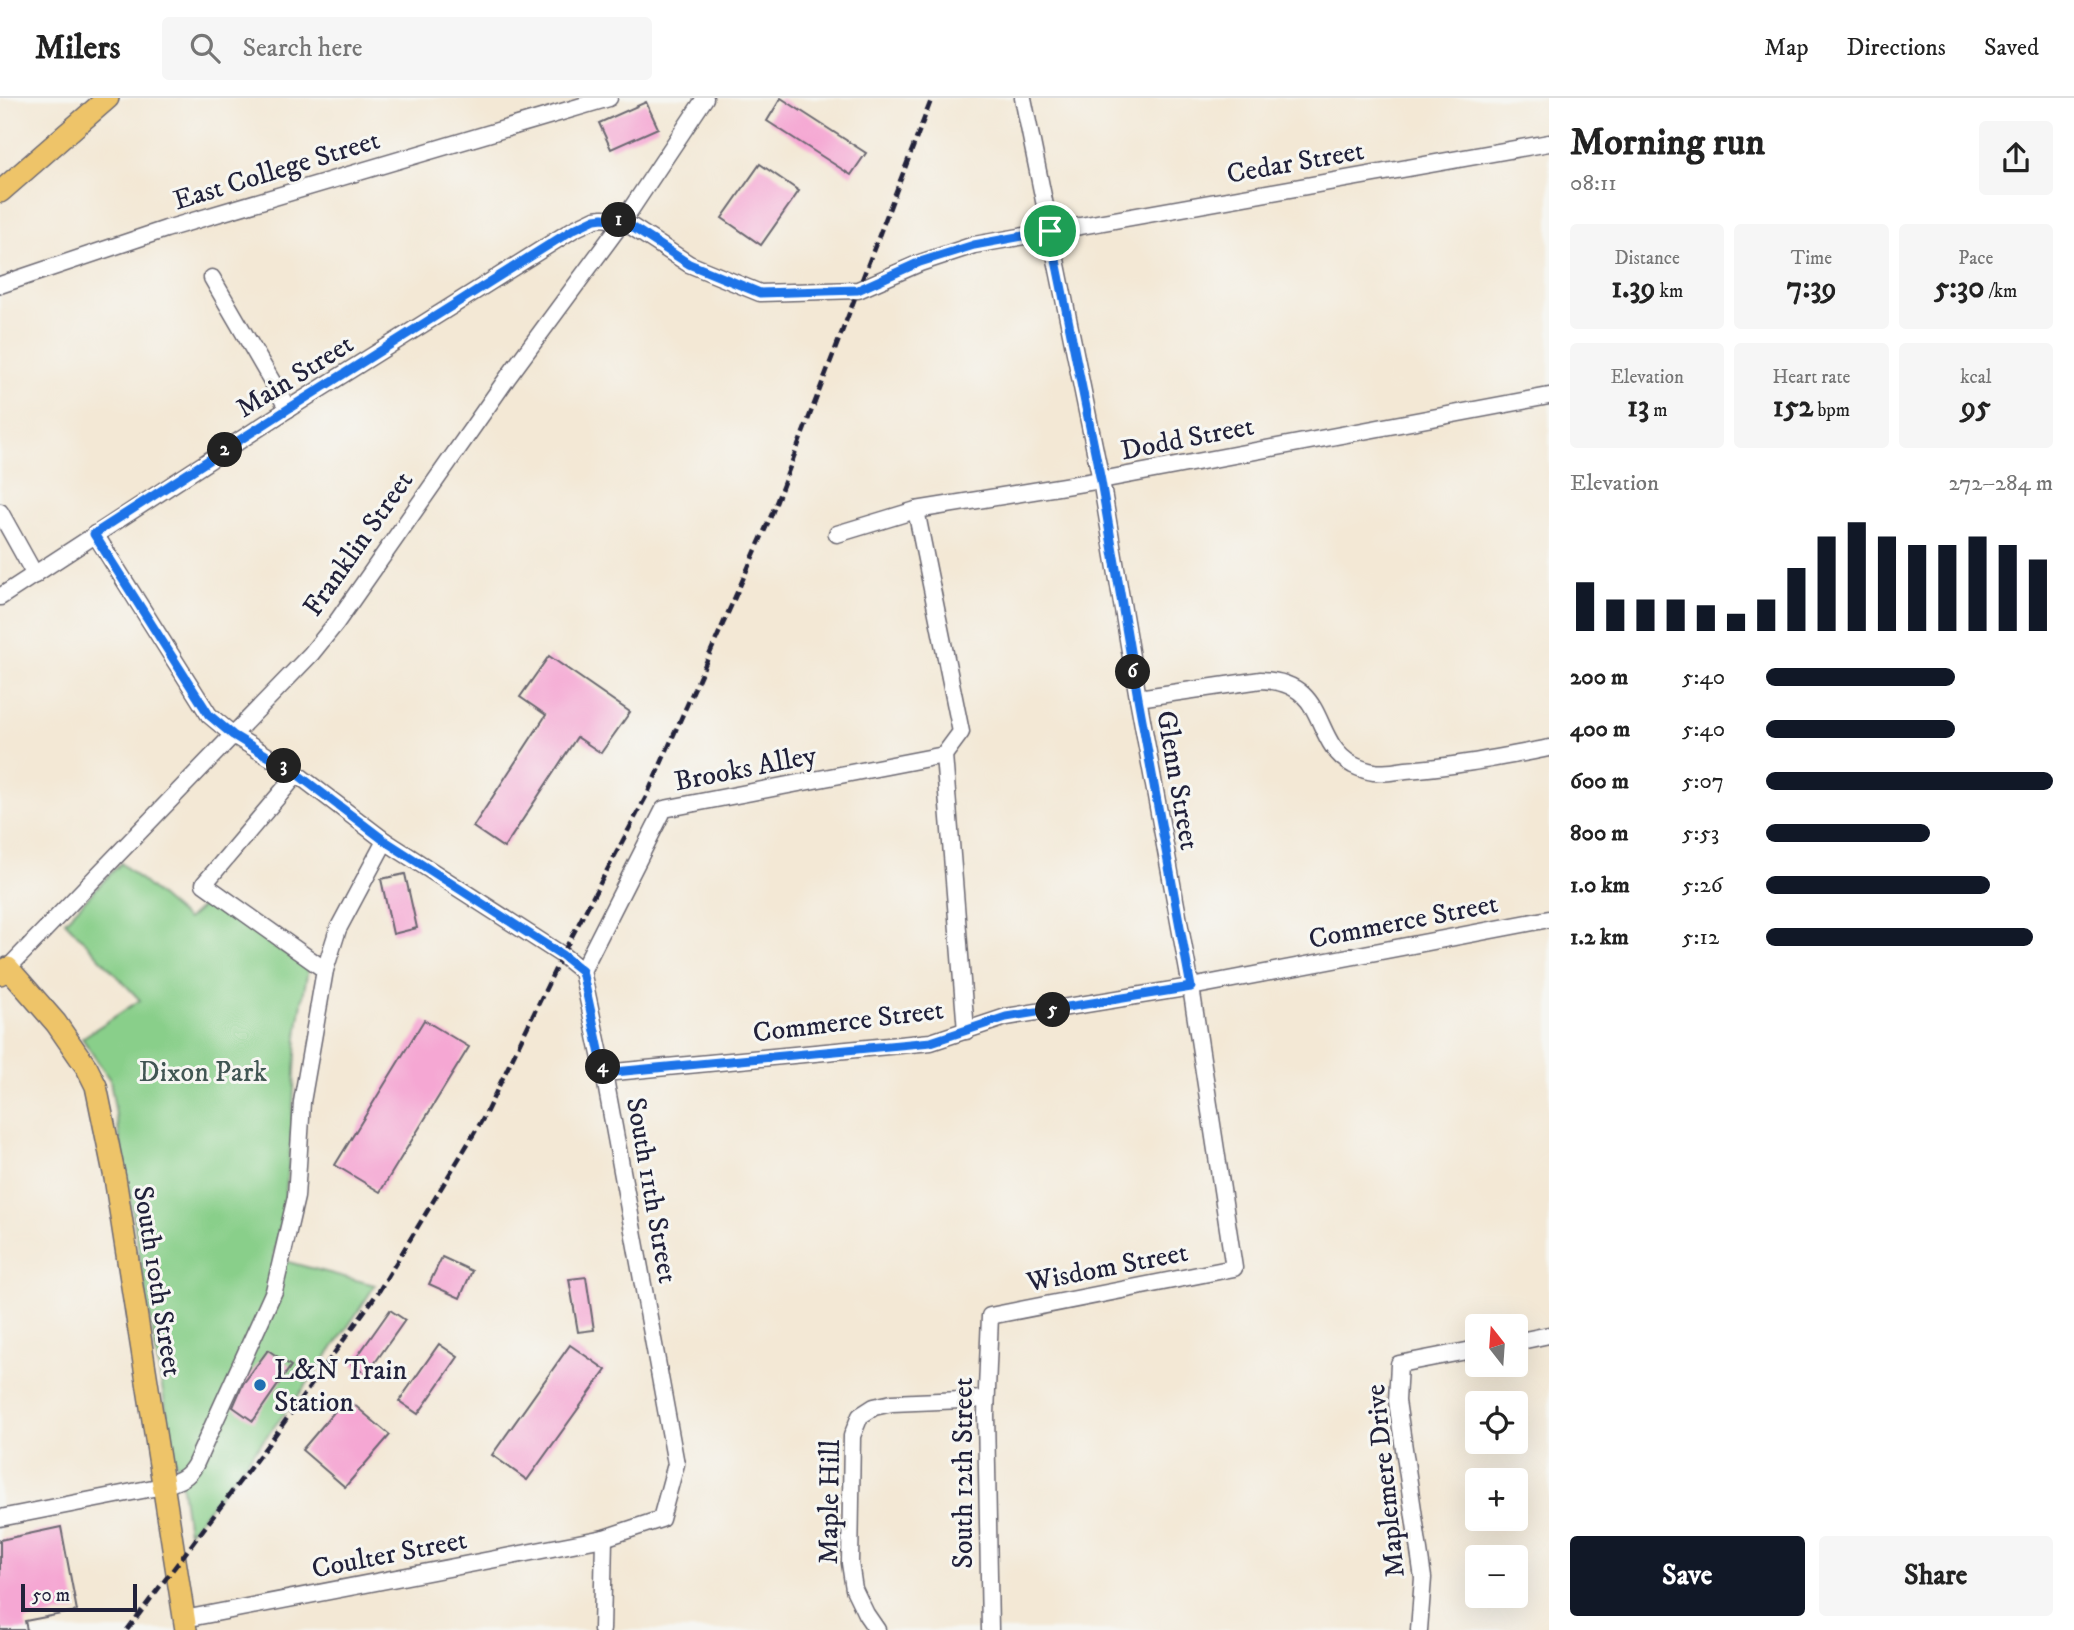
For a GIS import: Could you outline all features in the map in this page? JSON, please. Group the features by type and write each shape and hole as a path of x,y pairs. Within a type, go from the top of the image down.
{"main road":[{"path":"0,192 108,98"},
{"name":"South 10th Street","path":"4,971 56,1023 88,1068 96,1086 115,1178 185,1624"}],"street":[{"name":"East College Street","path":"0,285 166,229 608,98"},
{"name":"Franklin Street","path":"4,971 311,654 336,623 508,377 623,221 705,98"},
{"name":"Glenn Street","path":"1023,98 1101,481 1191,987 1234,1268"},
{"name":"Cedar Street","path":"623,221 689,264 760,293 858,290 920,262 974,245 1549,143"},
{"name":"Main Street","path":"0,597 288,409 574,229 595,219 623,221"},
{"path":"212,278 288,409"},
{"name":"Dodd Street","path":"837,534 916,510 1101,481 1549,396"},
{"path":"916,510 961,732 944,755 966,1031"},
{"path":"0,512 35,575"},
{"path":"94,534 209,715 233,735 297,774 385,841 562,955 582,971"},
{"path":"1138,698 1261,680 1278,681 1300,691 1313,705 1338,755 1354,766 1375,773 1424,769 1549,748"},
{"name":"Brooks Alley","path":"582,971 664,809 944,755"},
{"path":"297,774 204,884 325,970"},
{"path":"0,1518 163,1486 182,1480 195,1465 274,1291 296,1197 302,1102 325,970 338,929 385,841"},
{"name":"Commerce Street","path":"604,1073 931,1042 1006,1017 1191,987 1549,919"},
{"name":"South 11th Street","path":"582,971 604,1073 677,1464 661,1519 604,1538"},
{"name":"Wisdom Street","path":"990,1316 1234,1268"},
{"name":"South 12th Street","path":"990,1316 986,1399 990,1630"},
{"path":"1528,1339 1549,1335"},
{"name":"Maplemere Drive","path":"1419,1630 1423,1578 1396,1401 1399,1364 1465,1351"},
{"name":"Maple Hill","path":"877,1630 854,1588 850,1563 852,1436 860,1416 874,1407 892,1403 986,1399"},
{"path":"602,1630 604,1538"},
{"name":"Coulter Street","path":"185,1624 604,1538"}],"green space":[{"name":"Dixon Park","path":"121,863 187,920 208,901 308,969 297,1038 288,1176 273,1258 375,1285 309,1381 188,1533 180,1472 174,1458 110,1080 82,1038 140,1000 65,921"}],"building":[{"path":"781,98 866,153 851,175 767,121"},
{"path":"646,102 658,128 611,149 599,123"},
{"path":"760,164 799,191 761,245 722,218"},
{"path":"549,656 630,712 601,753 577,737 504,848 473,827 546,715 520,697"},
{"path":"405,874 417,928 393,934 381,879"},
{"path":"424,1020 469,1047 380,1192 335,1165"},
{"path":"442,1257 472,1271 460,1298 429,1284"},
{"path":"586,1277 594,1330 578,1332 569,1279"},
{"path":"390,1310 405,1320 367,1374 352,1364"},
{"path":"439,1344 458,1357 418,1414 399,1401"},
{"path":"570,1345 606,1370 527,1480 492,1455"},
{"name":"L&N Train Station","path":"268,1350 291,1366 253,1421 233,1407 243,1384"},
{"path":"346,1398 390,1435 345,1487 302,1450"},
{"path":"61,1527 77,1611 25,1621 27,1630 0,1630 0,1540"}],"railway":[{"path":"127,1630 275,1435 379,1291 484,1117 562,955 647,795 771,516 932,98"}],"place":[{"name":"L&N Train Station","path":"260,1385"}],"route":[{"path":"595,219 623,221 689,264 760,293 858,290 920,262 974,245 1050,231 1101,481 1191,987 1006,1017 931,1042 604,1073 582,971 562,955 385,841 297,774 233,735 209,715 94,534 574,229 595,219"}]}
